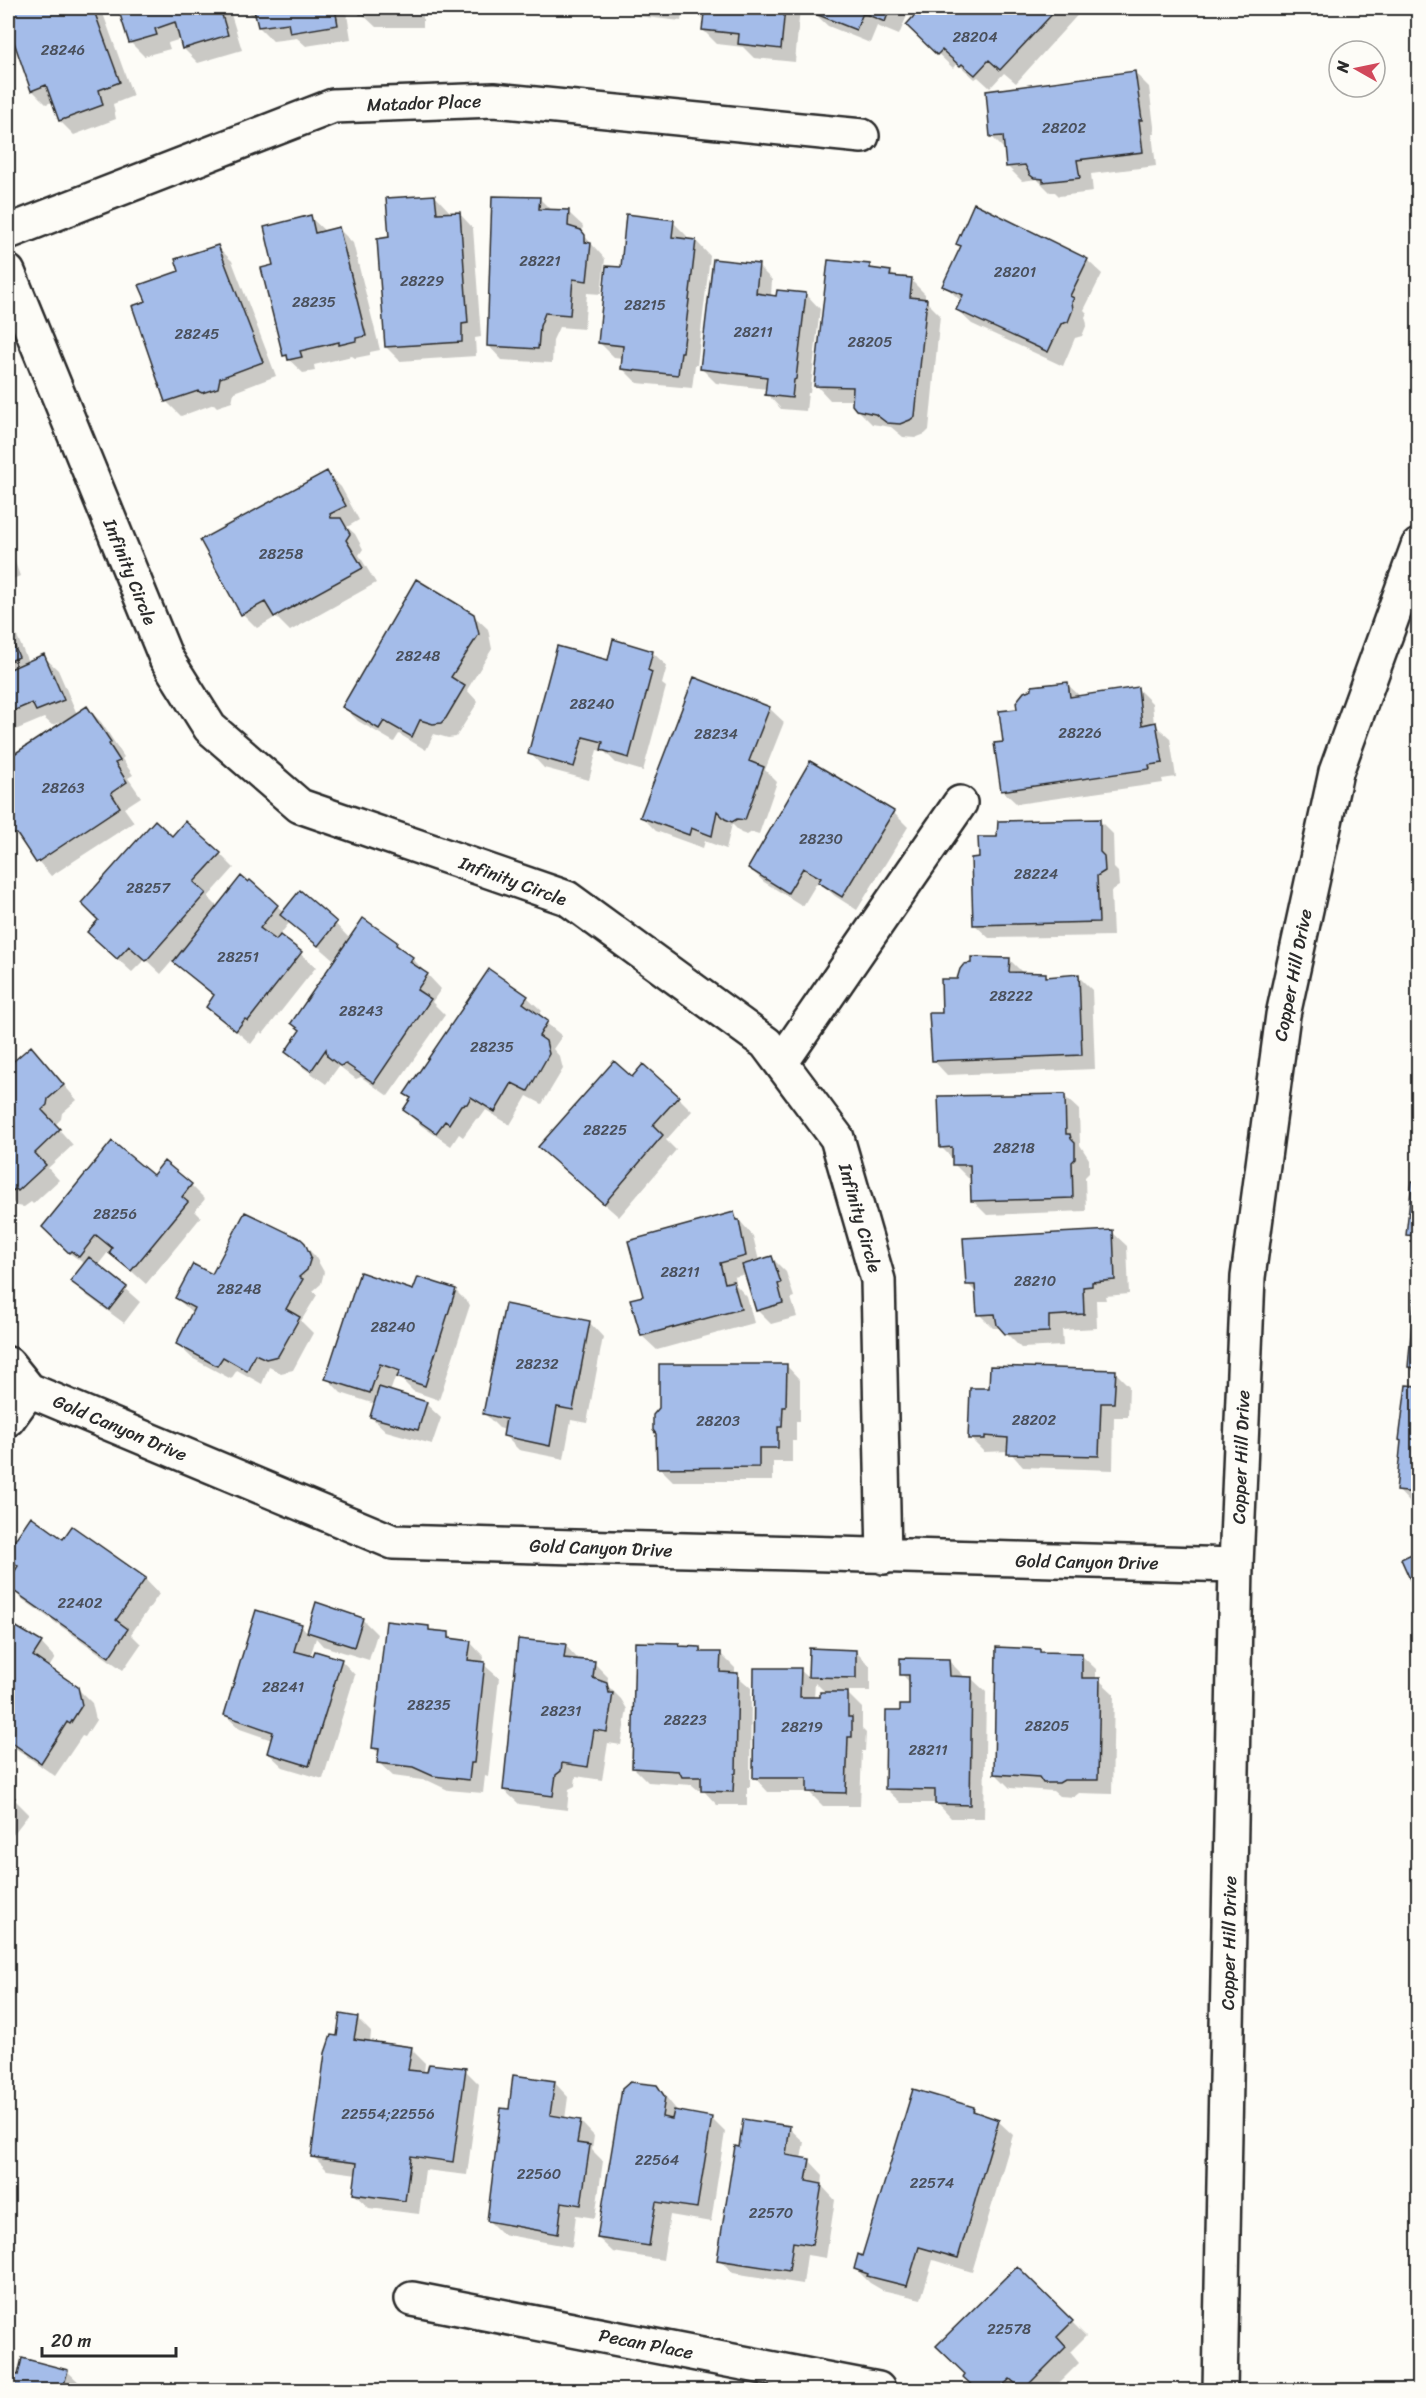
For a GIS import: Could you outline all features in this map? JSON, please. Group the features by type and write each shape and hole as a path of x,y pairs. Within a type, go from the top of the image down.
{"street":[{"name":"Matador Place","path":"8,232 333,106 494,100 862,136"},
{"name":"Infinity Circle","path":"8,272 166,658 210,728 300,806 567,898 766,1043 837,1138 878,1280 884,1557"},
{"name":"Copper Hill Drive","path":"1220,2391 1236,1565 1248,1276 1283,1015 1336,772 1419,546"},
{"path":"781,1064 960,803"},
{"name":"Gold Canyon Drive","path":"8,1364 29,1390 393,1542 1236,1565"},
{"path":"8,1419 29,1390"},
{"name":"Pecan Place","path":"412,2299 878,2389 878,2391"}],"building":[{"path":"8,8 93,8 120,82 99,90 103,105 59,121 46,85 31,91 8,25"},
{"path":"118,8 220,8 228,35 182,49 175,22 155,29 157,35 129,43"},
{"path":"243,8 335,8 338,25 290,33 288,23 258,27 254,10 247,11"},
{"path":"360,8 409,8 409,13 360,14"},
{"path":"693,8 785,8 781,49 738,44 739,34 702,30 704,13 697,12"},
{"path":"813,8 890,8 885,22 863,13 856,30 811,12"},
{"path":"921,8 1058,8 1000,70 989,60 975,75 962,64 960,66 942,50 937,55 906,25"},
{"path":"1135,71 1142,120 1139,120 1143,152 1077,160 1080,178 1043,182 1043,179 1030,175 1025,165 1006,167 1003,136 990,137 986,91"},
{"path":"435,195 437,213 460,212 468,323 462,324 462,342 385,347 377,239 389,237 386,198"},
{"path":"492,196 540,197 539,209 569,210 568,226 581,230 585,235 585,242 591,243 587,281 573,279 570,315 545,313 540,326 538,349 487,346"},
{"path":"974,203 1088,259 1070,296 1074,298 1068,322 1061,324 1048,352 956,310 963,295 942,286 961,246 956,244"},
{"path":"626,214 674,220 672,237 696,240 683,352 681,352 678,375 621,369 623,346 598,343 606,266 621,267"},
{"path":"311,215 315,233 339,227 366,336 339,345 339,342 300,351 302,357 288,360 287,355 283,356 261,268 273,265 264,227"},
{"path":"218,245 263,362 220,378 218,388 202,393 198,391 165,402 132,306 146,301 139,285 179,271 175,259"},
{"path":"713,259 759,264 756,293 776,296 777,290 806,293 792,398 765,395 767,377 700,369"},
{"path":"828,260 870,264 870,268 891,271 890,276 912,278 910,297 927,299 915,416 910,420 900,424 887,423 875,414 856,410 852,405 853,387 814,386"},
{"path":"327,471 346,506 330,514 331,518 341,518 350,534 346,540 363,568 274,617 265,602 241,615 200,540"},
{"path":"416,579 474,614 479,634 451,677 465,686 446,718 441,723 433,724 420,720 412,737 384,721 379,729 342,707"},
{"path":"8,631 19,657 8,662"},
{"path":"613,639 653,651 648,670 652,672 629,758 601,750 603,742 583,737 574,767 528,754 557,646 608,660"},
{"path":"44,654 64,700 36,711 32,703 8,713 8,670"},
{"path":"694,677 770,707 749,761 764,767 745,820 737,819 732,822 717,811 712,836 691,828 689,835 640,817"},
{"path":"1068,682 1070,697 1138,687 1142,725 1156,722 1163,763 1149,765 1150,769 1001,791 994,743 1003,742 999,711 1017,709 1016,702 1024,692 1032,689 1032,686"},
{"path":"87,706 111,742 109,744 120,761 115,763 127,782 111,793 120,807 36,863 17,834 12,834 8,829 8,758"},
{"path":"810,761 894,811 842,897 818,882 821,878 803,868 788,893 748,868"},
{"path":"1100,819 1100,852 1104,856 1105,871 1097,876 1099,922 973,925 971,858 979,857 978,837 997,837 998,821"},
{"path":"155,820 172,836 185,821 221,853 194,882 206,893 146,961 129,946 117,959 87,932 98,920 81,903"},
{"path":"241,876 248,882 250,880 278,905 260,928 276,940 280,935 302,952 248,1021 245,1019 236,1031 206,1007 214,995 173,962"},
{"path":"300,890 337,922 318,946 280,915"},
{"path":"363,918 397,942 396,945 413,957 410,962 428,974 417,990 431,999 374,1083 346,1064 340,1066 327,1056 326,1049 311,1071 285,1052 300,1030 291,1023"},
{"path":"971,957 1010,958 1009,972 1046,973 1046,977 1079,974 1082,1055 932,1061 929,1013 942,1013 941,979 957,979 964,964 971,963"},
{"path":"489,969 528,996 523,1003 548,1021 539,1036 546,1041 549,1054 528,1091 512,1083 495,1112 471,1097 467,1104 461,1105 449,1124 445,1121 436,1133 403,1110 411,1098 404,1094"},
{"path":"1418,1038 1418,1081 1412,1080"},
{"path":"31,1046 64,1085 48,1099 47,1105 42,1110 60,1129 35,1153 46,1165 18,1191 16,1189 8,1193 8,1066"},
{"path":"614,1061 632,1077 643,1064 679,1096 653,1125 663,1135 604,1204 538,1147"},
{"path":"1065,1094 1066,1134 1070,1134 1075,1143 1075,1159 1072,1162 1073,1198 971,1201 970,1165 952,1165 952,1147 940,1148 938,1096"},
{"path":"112,1141 153,1175 164,1161 192,1184 182,1197 188,1202 131,1271 109,1253 112,1248 96,1235 79,1257 71,1251 69,1253 42,1227"},
{"path":"1412,1181 1418,1182 1418,1236 1406,1235"},
{"path":"245,1212 301,1239 311,1257 307,1270 299,1277 303,1279 286,1309 300,1317 278,1356 266,1359 255,1354 247,1371 223,1357 217,1366 176,1344 194,1308 175,1298 193,1264 212,1274"},
{"path":"734,1212 736,1220 739,1220 746,1256 720,1263 725,1283 733,1281 741,1309 641,1336 630,1299 643,1296 628,1241"},
{"path":"1113,1230 1115,1280 1092,1282 1092,1286 1083,1287 1084,1314 1049,1316 1049,1332 1005,1334 997,1325 995,1314 977,1315 975,1285 966,1285 963,1238"},
{"path":"772,1256 781,1283 778,1284 783,1303 756,1311 742,1265"},
{"path":"89,1257 127,1287 109,1310 70,1281"},
{"path":"360,1272 413,1290 418,1277 456,1289 425,1386 397,1377 400,1371 380,1364 370,1393 325,1379"},
{"path":"1416,1276 1418,1277 1418,1368 1408,1367"},
{"path":"505,1304 590,1321 573,1410 557,1407 550,1446 503,1436 506,1419 483,1414"},
{"path":"659,1364 787,1364 786,1407 783,1407 782,1427 778,1427 778,1448 759,1448 759,1467 657,1468 653,1415 659,1408"},
{"path":"990,1366 1116,1370 1114,1403 1101,1403 1099,1456 1007,1454 1008,1438 985,1436 985,1439 968,1439 970,1388 989,1388"},
{"path":"1406,1385 1418,1386 1418,1493 1396,1491 1401,1441 1399,1440"},
{"path":"379,1387 427,1402 418,1430 370,1417"},
{"path":"31,1516 63,1539 72,1526 146,1578 116,1620 128,1629 109,1657 8,1587 8,1582 18,1566 8,1558 8,1550"},
{"path":"1418,1551 1418,1597 1401,1559"},
{"path":"316,1602 363,1618 354,1647 307,1632"},
{"path":"256,1610 302,1624 294,1651 313,1656 315,1651 342,1659 309,1766 267,1753 273,1732 224,1715"},
{"path":"386,1621 429,1626 429,1630 449,1632 449,1638 471,1641 468,1660 485,1662 474,1763 471,1763 469,1780 433,1776 413,1767 377,1763 379,1749 372,1748"},
{"path":"8,1622 42,1642 33,1656 78,1687 82,1705 70,1724 67,1722 41,1763 8,1740"},
{"path":"518,1639 566,1644 564,1658 595,1661 593,1678 607,1683 609,1693 613,1693 607,1732 594,1730 588,1767 562,1763 561,1771 556,1775 553,1796 503,1790"},
{"path":"635,1642 680,1643 679,1646 700,1647 700,1652 721,1652 720,1672 738,1673 736,1773 734,1774 733,1792 701,1791 701,1777 682,1777 679,1771 632,1768"},
{"path":"996,1647 1040,1649 1040,1652 1082,1653 1082,1678 1100,1678 1098,1780 1064,1780 1059,1783 1043,1783 1039,1777 994,1774"},
{"path":"809,1648 856,1650 856,1678 808,1677"},
{"path":"900,1658 949,1659 950,1676 972,1677 970,1805 935,1804 935,1790 885,1789 886,1711 900,1711 900,1705 909,1705 909,1675 900,1675"},
{"path":"754,1668 801,1668 800,1697 820,1697 820,1692 848,1692 848,1717 852,1717 852,1737 848,1737 846,1793 807,1792 807,1778 753,1778"},
{"path":"8,1792 15,1798 8,1808"},
{"path":"340,2014 358,2017 354,2039 412,2047 408,2070 427,2072 429,2064 466,2068 453,2162 411,2156 405,2201 353,2194 357,2163 311,2157 325,2053 331,2035 337,2036"},
{"path":"513,2075 555,2081 550,2115 581,2120 577,2143 590,2145 581,2205 562,2202 558,2234 487,2221 501,2108 509,2109"},
{"path":"630,2082 657,2085 665,2097 662,2117 672,2119 674,2110 712,2117 697,2208 656,2202 649,2246 597,2238 622,2089"},
{"path":"913,2089 974,2107 973,2111 999,2120 958,2258 919,2247 907,2286 867,2276 868,2274 854,2269 858,2254 862,2256"},
{"path":"743,2119 790,2126 786,2155 810,2159 806,2181 822,2184 812,2245 793,2242 789,2271 717,2260 735,2146 739,2147"},
{"path":"1017,2266 1073,2321 1057,2337 1066,2347 1023,2390 1010,2379 998,2390 977,2390 963,2377 965,2374 936,2346"},
{"path":"22,2358 68,2370 64,2385 69,2386 67,2390 8,2390 8,2379 12,2380 14,2374 18,2375"}]}
